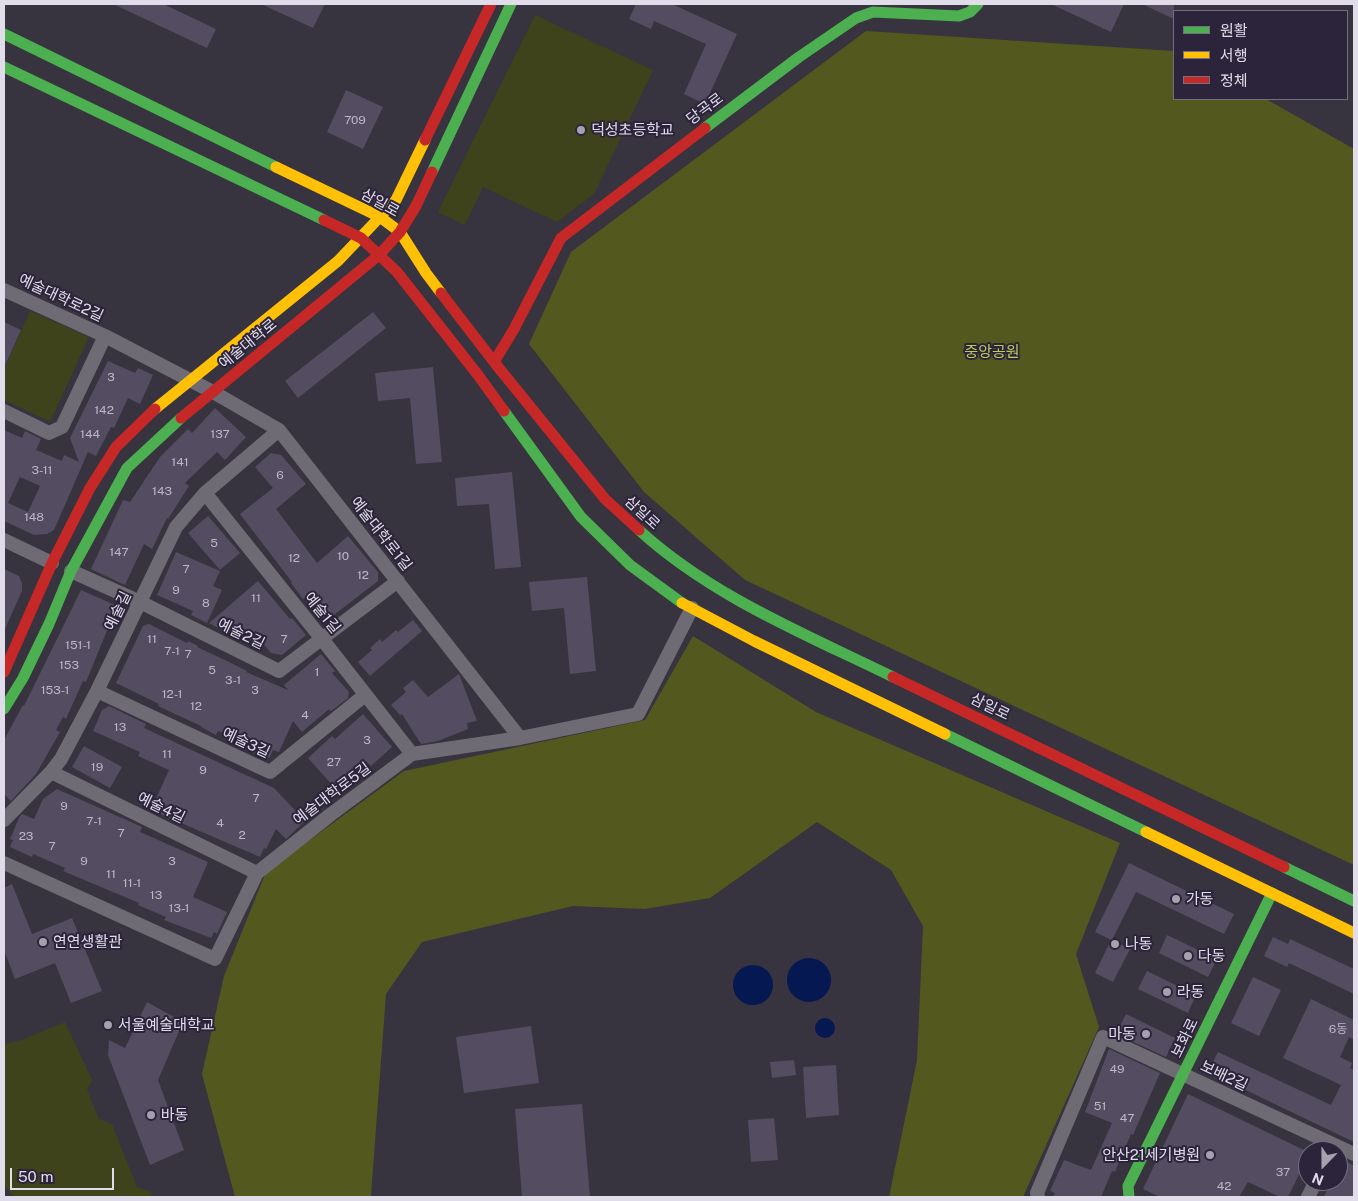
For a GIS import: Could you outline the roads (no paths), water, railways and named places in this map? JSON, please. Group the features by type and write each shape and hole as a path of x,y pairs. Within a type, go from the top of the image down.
{"main road":[{"name":"예술대학로","path":"4,672 52,563 90,488 116,448 158,406 331,267 396,200 490,4"},
{"name":"예술대학로","path":"4,708 49,624 71,571 127,468 168,428 379,255 400,232 416,206 511,4"},
{"name":"당곡로","path":"494,362 514,329 561,238 574,226 799,57 856,18 872,12 959,16 970,12 978,4"},
{"name":"삼일로","path":"4,34 380,217 400,232 426,273 494,362 605,500 655,545 709,584 772,618 1354,901"},
{"path":"4,67 361,238 414,292 478,375 581,517 630,565 692,608 763,645 1354,933"},
{"name":"보화로","path":"1129,1197 1128,1186 1272,893"}],"street":[{"name":"예술대학로2길","path":"4,290 105,336 190,380"},
{"name":"예술대학로2길","path":"4,411 49,433 62,426 105,336"},
{"name":"예술대학로1길","path":"190,380 279,430 520,738"},
{"name":"예술길","path":"4,820 51,772 61,759 97,691 176,527 205,493 279,430"},
{"name":"예술1길","path":"205,493 412,754"},
{"path":"4,540 52,563"},
{"path":"71,571 140,602"},
{"path":"322,639 398,581"},
{"name":"예술2길","path":"140,602 279,671 322,639"},
{"name":"예술대학로5길","path":"4,863 215,960 257,873 330,815 412,754 520,738 638,714 692,608"},
{"name":"예술3길","path":"97,691 270,772 365,695"},
{"name":"예술4길","path":"51,772 257,873"},
{"name":"보배2길","path":"1038,1197 1037,1194 1103,1037 1318,1141"}],"place":[{"name":"덕성초등학교","path":"581,130"},
{"name":"가동","path":"1176,899"},
{"name":"연연생활관","path":"43,942"},
{"name":"나동","path":"1115,944"},
{"name":"다동","path":"1188,956"},
{"name":"라동","path":"1167,992"},
{"name":"서울예술대학교","path":"108,1025"},
{"name":"마동","path":"1146,1034"},
{"name":"바동","path":"151,1115"},
{"name":"안산21세기병원","path":"1210,1155"}],"park label":[{"name":"중앙공원","path":"992,352"}]}
